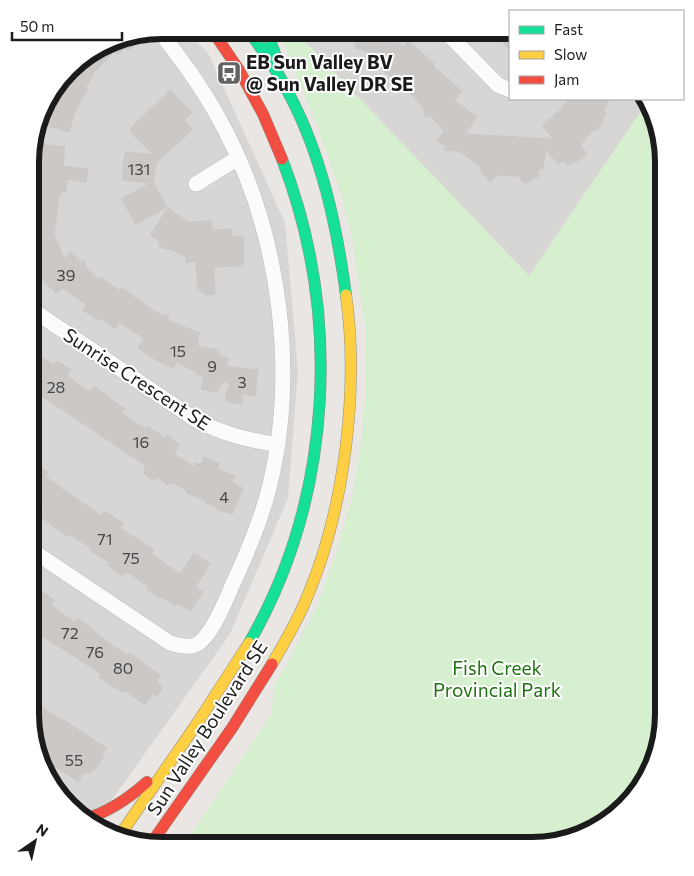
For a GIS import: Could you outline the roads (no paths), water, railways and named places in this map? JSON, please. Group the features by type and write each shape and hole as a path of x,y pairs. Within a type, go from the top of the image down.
{"main road":[{"name":"Sun Valley Boulevard SE","path":"122,831 247,646 277,586 289,556 304,506 310,481 320,408 322,372 317,300 310,257 292,186 282,155 264,115 241,73 218,39"},
{"name":"Sun Valley Boulevard SE","path":"156,837 258,690 292,629 319,568 330,532 344,464 349,421 352,343 344,273 320,171 308,136 283,82 254,39"},
{"path":"270,39 283,82"},
{"path":"94,816 108,811 128,800 171,761"}],"street":[{"path":"39,555 170,643 194,646 209,632 250,546 267,496 278,445 283,382 282,351 275,287 261,221 238,158 208,100 166,39"},
{"path":"453,39 498,85 509,90"},
{"path":"196,184 238,158"},
{"name":"Sunrise Crescent SE","path":"39,314 196,420 220,432 243,439 278,445"}],"place":[{"name":"EB Sun Valley BV @ Sun Valley DR SE","path":"229,73"}],"park label":[{"name":"Fish Creek Provincial Park","path":"497,679"}]}
